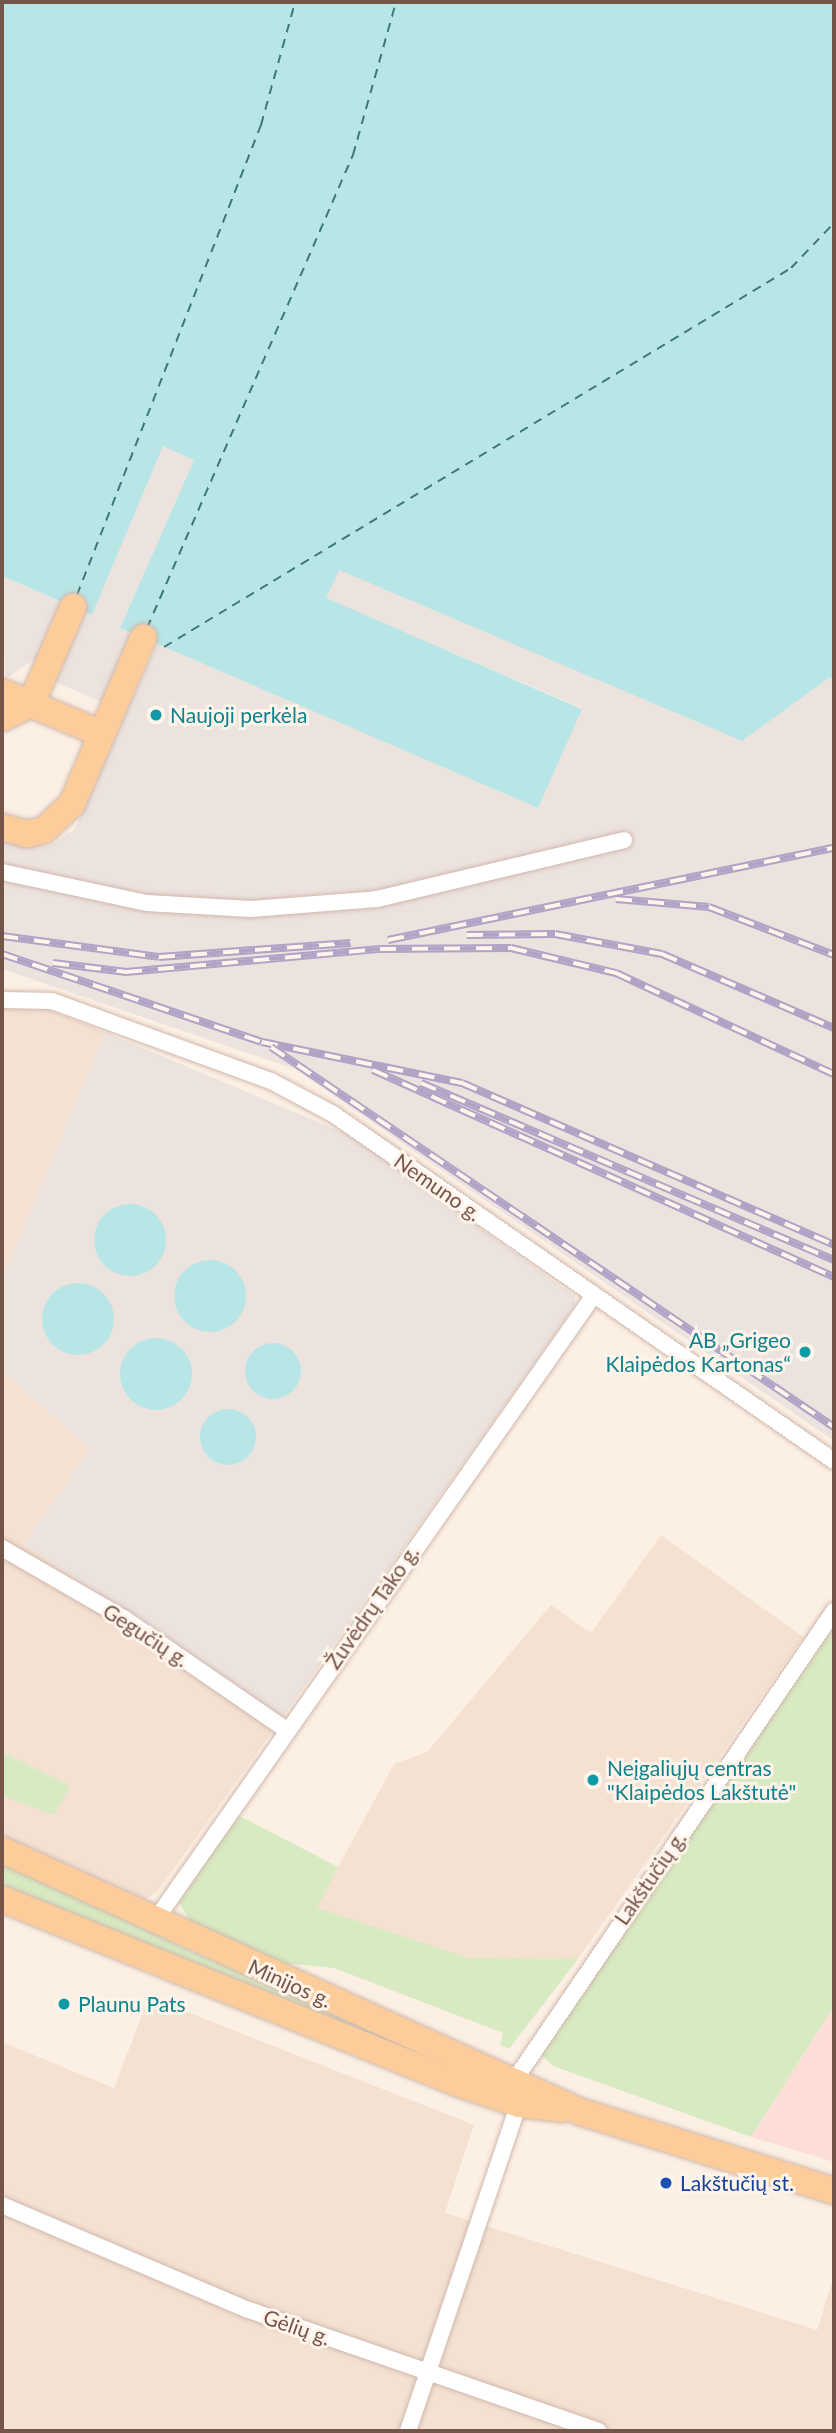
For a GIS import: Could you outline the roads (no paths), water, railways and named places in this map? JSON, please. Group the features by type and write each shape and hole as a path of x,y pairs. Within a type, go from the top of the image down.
{"main road":[{"path":"2,718 31,704 73,607"},
{"path":"2,827 27,834 60,820 102,734 143,638"},
{"path":"2,692 102,734"},
{"name":"Minijos g.","path":"2,1850 154,1922 516,2078 581,2112"},
{"name":"Minijos g.","path":"2,1899 519,2104 581,2112 834,2191"}],"street":[{"path":"2,872 147,903 251,909 377,899 624,840"},
{"name":"Nemuno g.","path":"2,1000 52,1001 271,1081 333,1114 834,1461"},
{"name":"Žuvėdrų Tako g.","path":"154,1922 285,1729 594,1295"},
{"name":"Gegučių g.","path":"2,1548 125,1619 285,1729"},
{"name":"Lakštučių g.","path":"516,2078 834,1611"},
{"path":"408,2431 430,2373 519,2104"},
{"name":"Gėlių g.","path":"2,2205 246,2309 598,2431"}],"water":[{"path":"2,2 834,2 834,682 830,677 742,741 339,570 326,598 582,709 538,808 120,628 194,460 163,446 92,615 2,576"},
{"path":"137,1204 156,1214 164,1226 164,1254 156,1266 144,1274 123,1276 104,1266 96,1254 94,1233 104,1214 116,1206"},
{"path":"217,1260 236,1270 244,1282 244,1310 236,1322 224,1330 203,1332 184,1322 176,1310 174,1289 184,1270 196,1262"},
{"path":"85,1283 104,1293 112,1305 112,1333 104,1345 92,1353 71,1355 52,1345 44,1333 42,1312 52,1293 64,1285"},
{"path":"163,1338 182,1348 190,1360 190,1388 182,1400 170,1408 149,1410 130,1400 122,1388 120,1367 130,1348 142,1340"},
{"path":"273,1343 284,1345 293,1351 299,1360 299,1382 293,1391 284,1397 273,1399 262,1397 253,1391 247,1382 245,1371 247,1360 253,1351 262,1345"},
{"path":"228,1409 239,1411 248,1417 254,1426 254,1448 248,1457 239,1463 228,1465 217,1463 208,1457 202,1448 200,1437 202,1426 208,1417 217,1411"}],"railway":[{"path":"388,940 834,848"},
{"path":"616,899 709,907 834,955"},
{"path":"467,935 555,934 662,954 834,1028"},
{"path":"2,936 159,957 350,943"},
{"path":"53,963 126,972 380,949 511,948 616,973 834,1074"},
{"path":"2,954 262,1042 462,1083 834,1245"},
{"path":"271,1047 834,1427"},
{"path":"373,1070 834,1277"},
{"path":"421,1083 834,1260"}],"place":[{"name":"Naujoji perkėla","path":"156,715"},
{"name":"AB „Grigeo Klaipėdos Kartonas“","path":"805,1352"},
{"name":"Neįgaliųjų centras \"Klaipėdos Lakštutė\"","path":"593,1780"},
{"name":"Plaunu Pats","path":"64,2004"},
{"name":"Lakštučių st.","path":"666,2183"}]}
